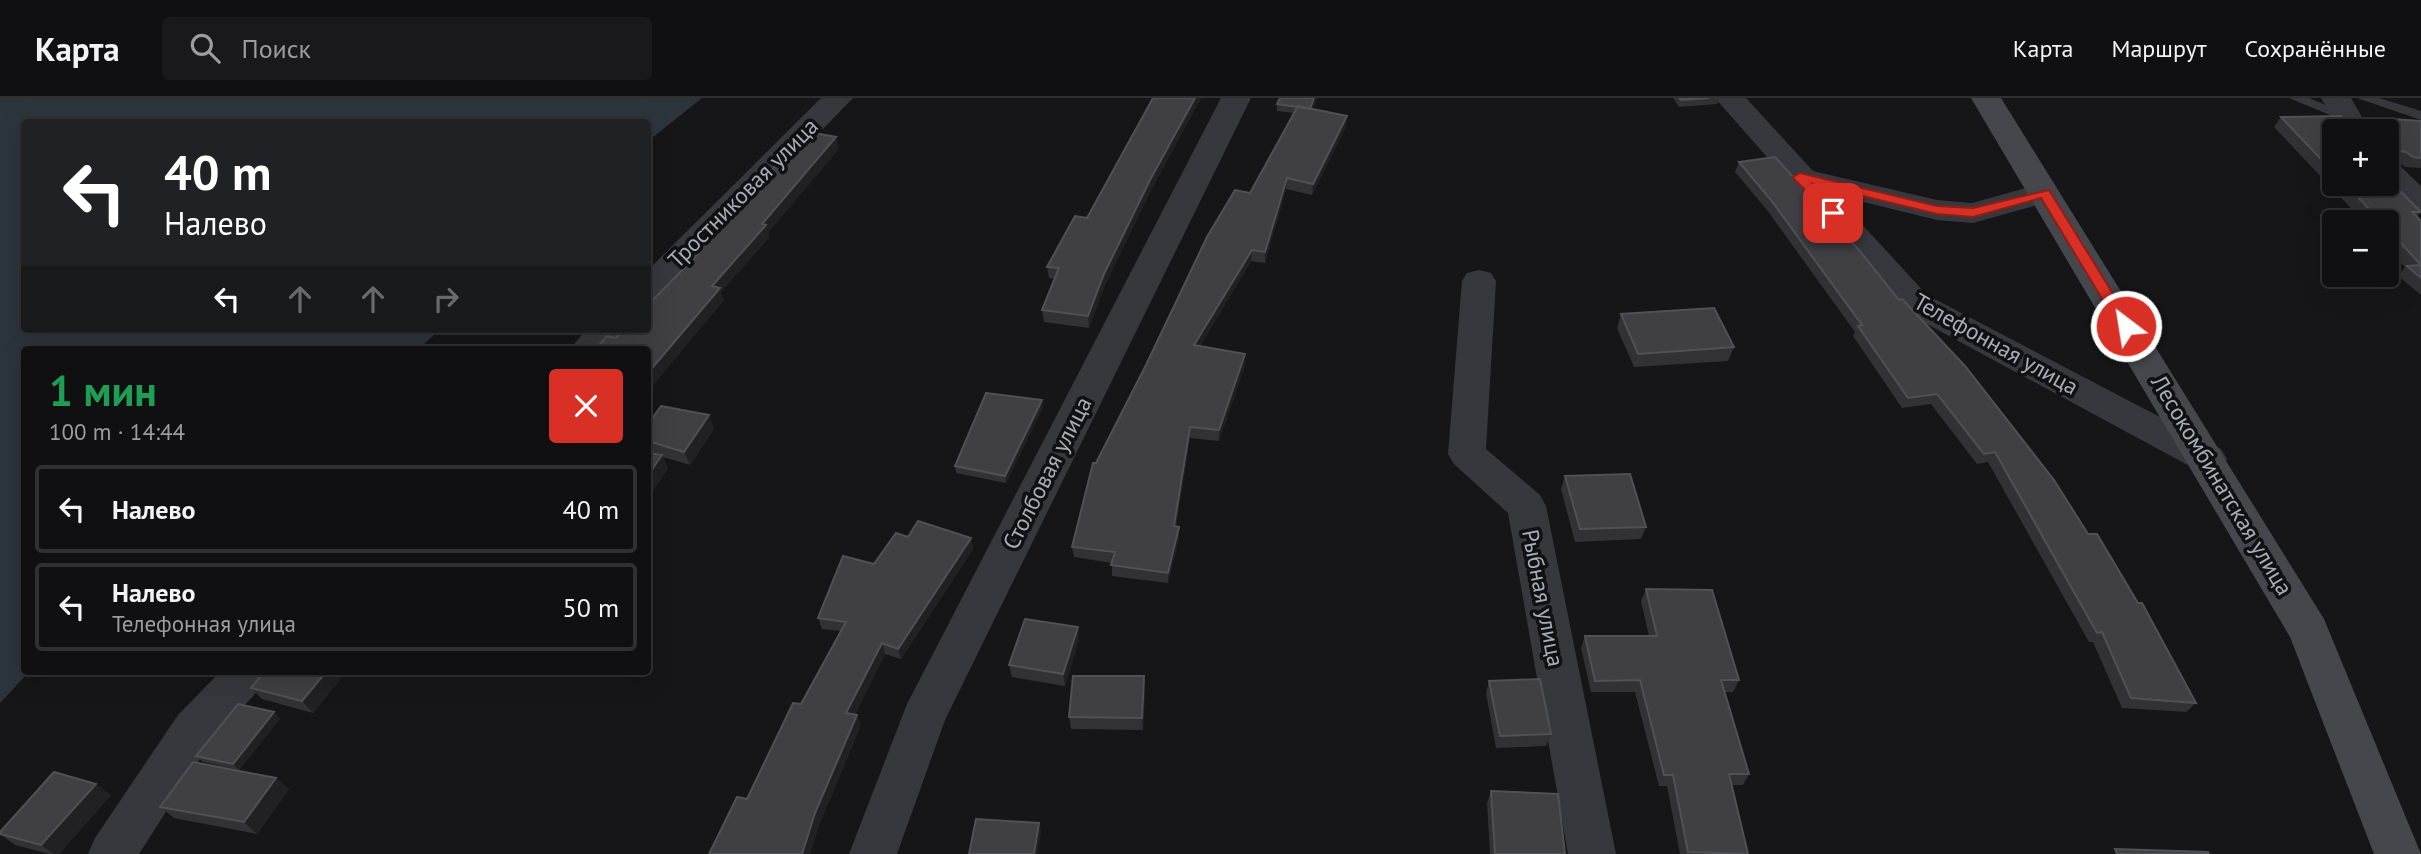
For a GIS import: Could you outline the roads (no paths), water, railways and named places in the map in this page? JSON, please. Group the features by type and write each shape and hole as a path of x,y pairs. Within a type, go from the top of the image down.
{"street":[{"name":"Тростниковая улица","path":"651,286 838,98"},
{"name":"Столбовая улица","path":"873,854 922,718 1236,98"},
{"name":"Телефонная улица","path":"1730,98 1915,303 2208,459"},
{"name":"Лесокомбинатская улица","path":"1986,98 2208,459 2309,631 2398,854"},
{"path":"1800,177 1937,210 1973,213 2044,193"},
{"path":"2399,182 2421,203"},
{"name":"Рыбная улица","path":"1479,281 1467,454 1526,506 1592,854"},
{"path":"591,346 604,333"},
{"path":"112,854 194,729 245,675"}],"lane":[{"path":"2296,98 2351,111 2421,116"}]}
